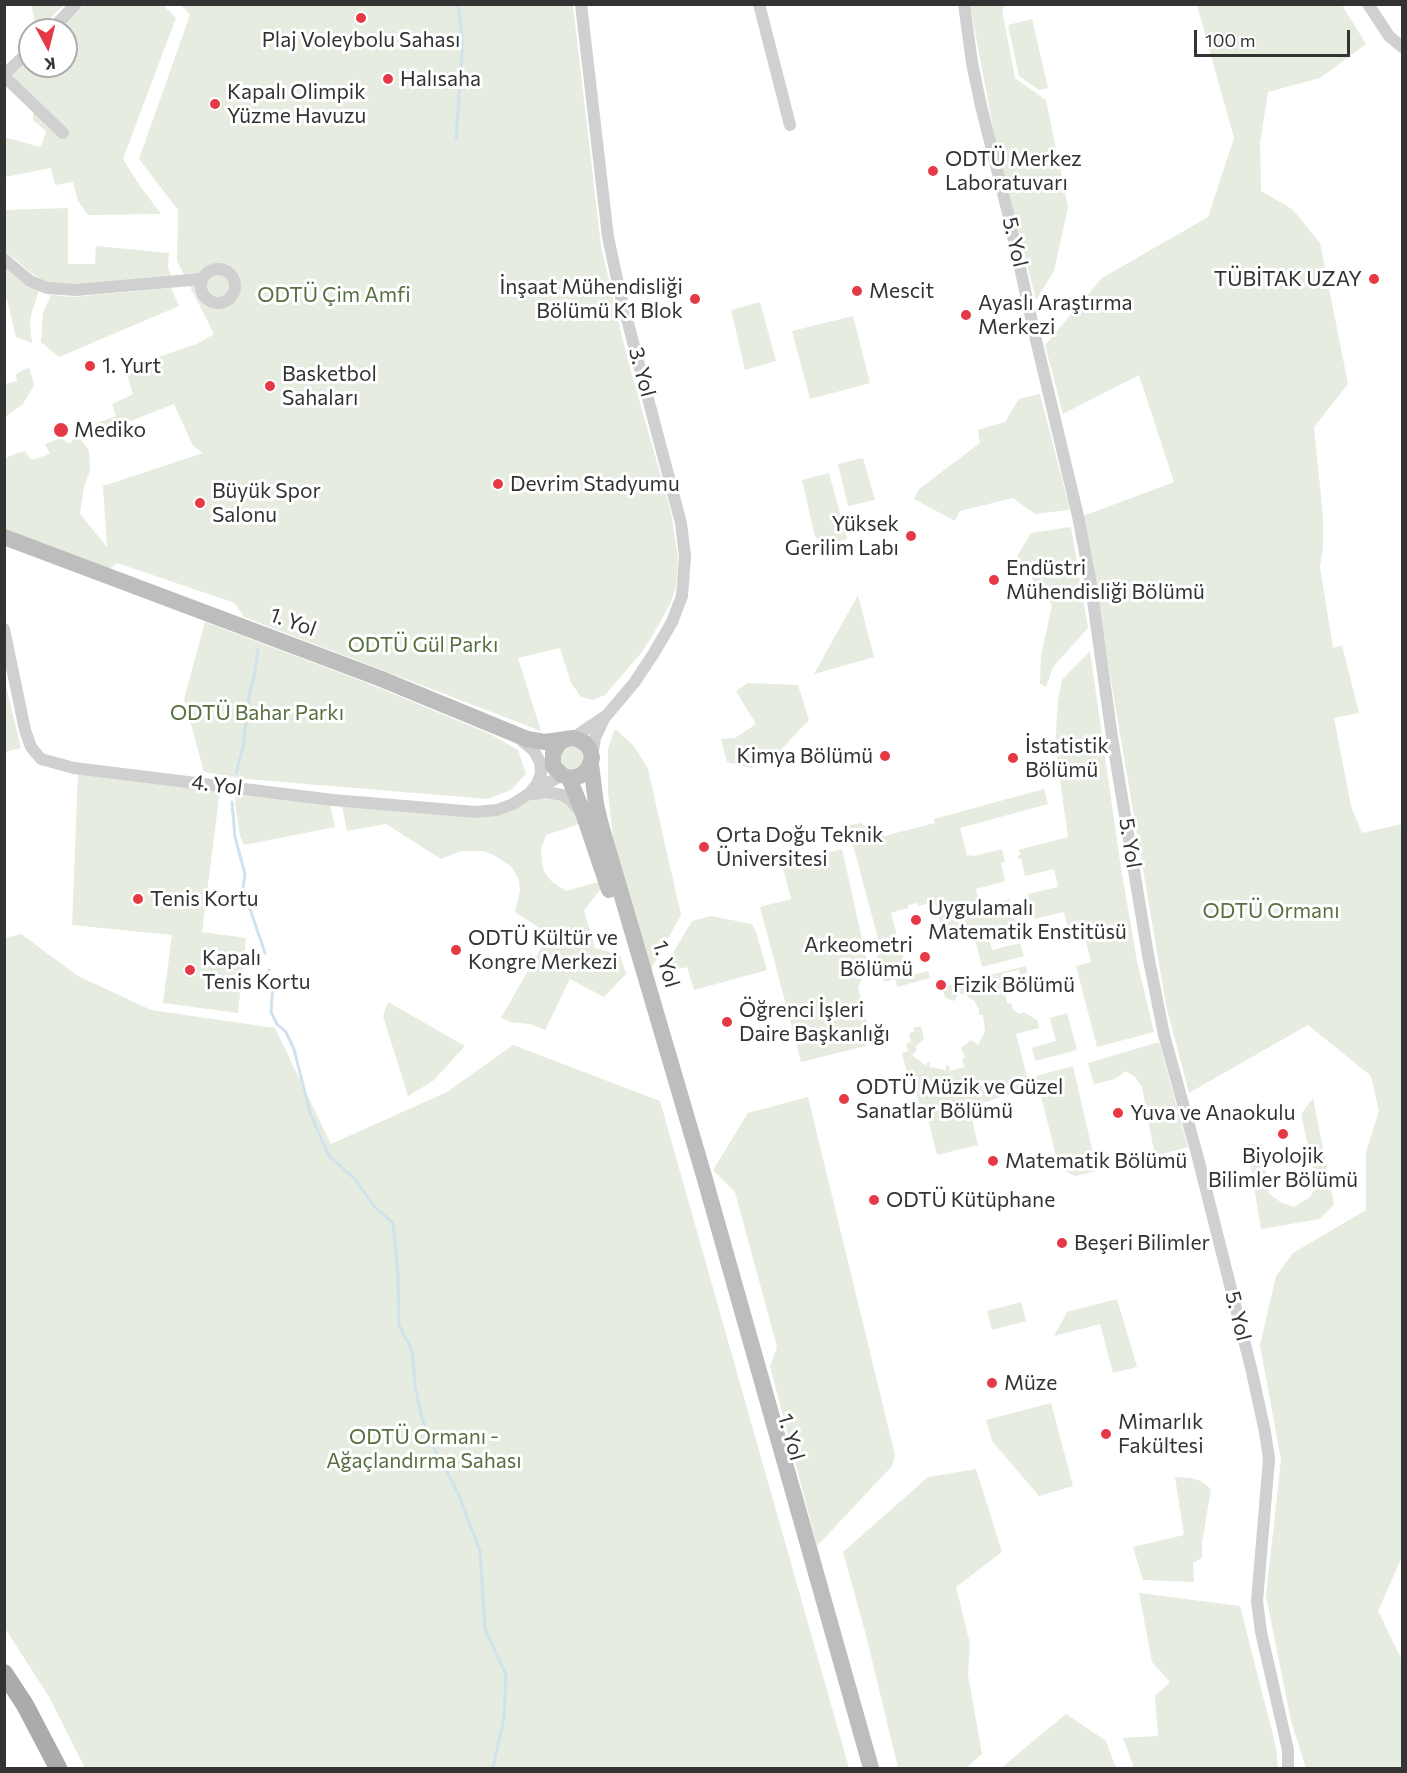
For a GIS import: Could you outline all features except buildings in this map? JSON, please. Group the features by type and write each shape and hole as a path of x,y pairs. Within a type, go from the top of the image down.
{"main road":[{"name":"1. Yol","path":"4,537 379,678 526,739 545,742 569,739"},
{"path":"569,739 585,743 590,750 591,761 588,769 580,776 566,777 554,766 553,753 560,742 569,739"},
{"name":"1. Yol","path":"591,761 596,804 647,1000 700,1177 809,1567 871,1768"},
{"name":"1. Yol","path":"566,777 585,816 647,1000"},
{"name":"1. Yol","path":"809,1567 859,1768"},
{"path":"4,1673 25,1705 58,1768"}],"street":[{"path":"63,18 76,4"},
{"name":"3. Yol","path":"581,4 608,237 620,293 681,522 685,557 682,596 672,622 634,683 606,716 596,738 591,761"},
{"path":"759,4 790,126"},
{"name":"5. Yol","path":"964,4 972,63 981,106 1008,213 1089,571 1112,737 1148,955 1164,1035 1199,1161 1265,1432 1269,1459 1257,1601 1288,1750 1288,1768"},
{"path":"1368,4 1389,36 1402,47"},
{"path":"18,62 4,76 63,133"},
{"path":"4,259 30,281 47,288 76,290 202,279"},
{"name":"4. Yol","path":"4,629 25,730 31,747 41,759 74,768 333,800 473,812 497,810 513,804 526,795 566,777"},
{"name":"3. Yol","path":"569,739 606,716"},
{"name":"4. Yol","path":"515,734 534,751 542,768 540,780 526,795"},
{"name":"4. Yol","path":"526,795 546,792 562,795 585,816"},
{"name":"5. Yol","path":"1288,1750 1297,1768"}],"green space":[{"path":"31,4 64,5 50,18 34,18"},
{"path":"84,5 163,5 176,18 123,159 161,214 88,215 78,201 73,182 55,185 51,168 5,177 4,137 41,147 46,131 33,120 34,97 12,76 18,70 18,78 78,78 78,18 70,18"},
{"path":"181,5 573,5 601,246 626,353 671,512 678,558 676,586 671,602 642,652 605,695 593,700 581,697 571,683 560,648 518,658 541,731 244,617 235,603 117,563 107,571 5,532 5,458 25,451 31,460 50,454 45,444 61,438 70,444 76,434 89,450 90,471 84,486 80,514 107,547 103,486 203,453 193,446 174,404 93,436 89,426 116,416 112,404 133,394 125,368 197,344 214,334 177,261 178,210 139,159 190,15"},
{"path":"970,5 1006,5 1002,10 1015,78 1046,100 1068,207 1054,271 1036,300 994,133"},
{"name":"ODTÜ Ormanı","path":"1197,5 1342,5 1366,44 1320,78 1268,92 1260,143 1261,191 1292,209 1320,243 1348,384 1314,427 1323,516 1323,547 1320,567 1333,648 1342,645 1359,713 1334,718 1351,806 1362,833 1402,824 1402,1557 1378,1611 1402,1660 1402,1768 1306,1768 1291,1721 1266,1596 1281,1460 1260,1345 1276,1276 1293,1253 1366,1210 1366,1152 1379,1111 1371,1076 1308,1025 1189,1093 1166,1005 1083,516 1174,482 1139,375 1063,414 1045,345 1102,278 1208,217 1234,138"},
{"path":"1032,19 1048,88 1039,90 1019,76 1008,25"},
{"path":"68,208 68,264 95,264 96,246 169,253 168,267 171,276 81,285 49,284 5,252 4,210"},
{"path":"4,267 39,291 30,322 32,343 16,337 7,299 5,299"},
{"path":"171,288 179,306 59,357 41,342 43,312 51,295 74,297"},
{"path":"760,302 776,361 745,370 731,310"},
{"path":"853,316 870,383 810,399 792,331"},
{"path":"29,367 34,385 23,404 5,417 5,384 17,381 16,374"},
{"path":"1040,394 1070,510 1035,514 1013,498 960,511 955,521 914,499 919,489 980,443 978,430 1005,422 1019,399"},
{"path":"863,458 875,500 848,506 838,464"},
{"path":"829,473 847,539 825,545 815,537 802,480"},
{"path":"1071,527 1088,628 1053,667 1046,687 1040,684 1041,656 1052,605 1016,558 1031,533"},
{"path":"858,595 874,657 814,674"},
{"name":"ODTÜ Bahar Parkı","path":"205,622 367,683 490,734 518,750 526,774 511,790 488,799 246,779 204,772 184,699"},
{"path":"1090,651 1120,862 1137,961 1154,1032 1097,1047 1076,966 1091,962 1083,930 1069,933 1064,912 1034,919 1028,894 1058,887 1054,869 1025,876 1021,858 1018,859 1021,854 1018,850 1068,837 1055,744 1058,701 1062,680"},
{"path":"5,682 21,748 4,752"},
{"path":"748,683 798,685 809,720 772,759 751,768 727,762 721,739 735,738 756,724 736,691"},
{"path":"615,729 634,746 648,769 681,915 650,971 613,837 608,791 608,749"},
{"path":"572,746 577,747 583,753 583,763 577,769 572,770 567,769 561,763 560,758 561,753 567,747"},
{"path":"78,773 220,790 202,932 246,938 238,1013 163,1003 172,935 72,925"},
{"path":"1044,789 1048,804 960,828 967,855 974,856 1002,849 1005,862 1001,863 1005,881 976,889 980,906 1010,899 1016,923 987,930 992,950 1020,943 1024,956 982,967 972,927 943,934 935,902 918,906 917,903 891,913 908,976 928,971 930,978 897,987 895,979 884,982 876,952 881,950 848,826 860,823 884,836 935,823 934,819"},
{"path":"236,793 330,804 335,827 244,845 240,836 235,803"},
{"path":"540,797 561,801 571,809 579,824 546,835 541,848 545,873 552,882 566,891 598,882 601,889 584,910 595,948 620,955 626,974 604,997 570,979 545,1030 530,1024 511,1022 501,1018 549,934 515,912 520,890 519,880 511,866 483,851 461,851 441,859 386,824 347,831 342,806 479,818"},
{"path":"842,849 870,975 863,977 858,988 870,1035 863,1037 866,1046 801,1062 760,907 791,899 782,864"},
{"path":"711,916 752,924 767,970 694,990 687,967 661,973 692,921"},
{"name":"ODTÜ Ormanı - Ağaçlandırma Sahası","path":"21,934 78,976 151,1010 275,1028 331,1144 447,1092 513,1045 660,1101 849,1768 85,1768 49,1697 5,1628 4,938"},
{"path":"1026,966 1026,978 1021,979 1019,970 1003,973 1001,977 1003,987 1007,989 1005,992 1007,1003 1012,1004 1013,1010 1019,1014 1024,1012 1038,1021 1039,1028 1016,1034 1030,1088 969,1107 978,1145 937,1155 927,1115 922,1116 916,1091 912,1091 902,1053 908,1051 906,1044 911,1042 909,1033 914,1032 913,1028 921,1026 924,1039 915,1047 917,1050 912,1055 926,1066 927,1062 930,1063 929,1067 946,1070 946,1065 949,1065 950,1071 965,1067 962,1059 965,1057 961,1048 971,1040 978,1045 985,1031 983,1015 979,1015 979,1009 973,999 964,994 958,994 955,1001 945,998 942,987"},
{"path":"388,1002 465,1046 433,1081 408,1096 383,1016"},
{"path":"1067,1013 1077,1050 1035,1061 1032,1048 1056,1041 1050,1018"},
{"path":"1159,1042 1188,1147 1155,1156 1142,1087 1135,1077 1126,1071 1115,1079 1094,1084 1088,1063"},
{"path":"1073,1066 1097,1171 1075,1176 1059,1168 1036,1076"},
{"path":"808,1097 895,1455 892,1466 817,1546 770,1366 777,1347 735,1192 713,1170 748,1113"},
{"path":"1313,1098 1334,1204 1320,1219 1261,1229 1247,1144 1262,1144 1269,1194 1282,1203 1294,1207 1310,1197 1317,1186 1301,1114"},
{"path":"1117,1299 1137,1367 1113,1373 1100,1324 1054,1336 1067,1312"},
{"path":"1021,1302 1026,1321 992,1330 987,1311"},
{"path":"1051,1403 1073,1486 1039,1496 992,1441 986,1420"},
{"path":"976,1469 1002,1552 956,1587 970,1644 968,1675 982,1754 966,1768 898,1768 866,1635 843,1552 928,1477"},
{"path":"1175,1477 1201,1481 1211,1489 1202,1543 1202,1558 1193,1563 1194,1582 1143,1580 1133,1547 1184,1535"},
{"path":"1139,1593 1240,1606 1276,1747 1278,1768 1134,1768 1123,1738 1158,1736 1155,1696 1170,1682 1152,1662"},
{"path":"1066,1714 1106,1741 1116,1768 1001,1768"}],"waterway":[{"path":"456,140 462,53 458,4"},
{"path":"236,773 243,747 258,650"},
{"path":"232,802 235,837 245,874 243,888 265,953"},
{"path":"269,970 273,984 271,1012 277,1024 286,1032 294,1049 310,1113 329,1156 355,1179 374,1206 393,1223 398,1275 399,1325 412,1351 415,1385 422,1419 433,1446 458,1493 480,1551 485,1629 506,1675 504,1718 493,1768"}],"place":[{"name":"Plaj Voleybolu Sahası","path":"361,18"},
{"name":"Halısaha","path":"388,79"},
{"name":"Kapalı Olimpik Yüzme Havuzu","path":"215,104"},
{"name":"ODTÜ Merkez Laboratuvarı","path":"933,171"},
{"name":"TÜBİTAK UZAY","path":"1374,279"},
{"name":"Mescit","path":"857,291"},
{"name":"İnşaat Mühendisliği Bölümü K1 Blok","path":"695,299"},
{"name":"Ayaslı Araştırma Merkezi","path":"966,315"},
{"name":"1. Yurt","path":"90,366"},
{"name":"Basketbol Sahaları","path":"270,386"},
{"name":"Mediko","path":"61,430"},
{"name":"Devrim Stadyumu","path":"498,484"},
{"name":"Büyük Spor Salonu","path":"200,503"},
{"name":"Yüksek Gerilim Labı","path":"911,536"},
{"name":"Endüstri Mühendisliği Bölümü","path":"994,580"},
{"name":"Kimya Bölümü","path":"885,756"},
{"name":"İstatistik Bölümü","path":"1013,758"},
{"name":"Orta Doğu Teknik Üniversitesi","path":"704,847"},
{"name":"Tenis Kortu","path":"138,899"},
{"name":"Uygulamalı Matematik Enstitüsü","path":"916,920"},
{"name":"ODTÜ Kültür ve Kongre Merkezi","path":"456,950"},
{"name":"Arkeometri Bölümü","path":"925,957"},
{"name":"Kapalı Tenis Kortu","path":"190,970"},
{"name":"Fizik Bölümü","path":"941,985"},
{"name":"Öğrenci İşleri Daire Başkanlığı","path":"727,1022"},
{"name":"ODTÜ Müzik ve Güzel Sanatlar Bölümü","path":"844,1099"},
{"name":"Yuva ve Anaokulu","path":"1118,1113"},
{"name":"Biyolojik Bilimler Bölümü","path":"1283,1134"},
{"name":"Matematik Bölümü","path":"993,1161"},
{"name":"ODTÜ Kütüphane","path":"874,1200"},
{"name":"Beşeri Bilimler","path":"1062,1243"},
{"name":"Müze","path":"992,1383"},
{"name":"Mimarlık Fakültesi","path":"1106,1434"}],"park label":[{"name":"ODTÜ Çim Amfi","path":"334,295"},
{"name":"ODTÜ Gül Parkı","path":"423,645"}]}
